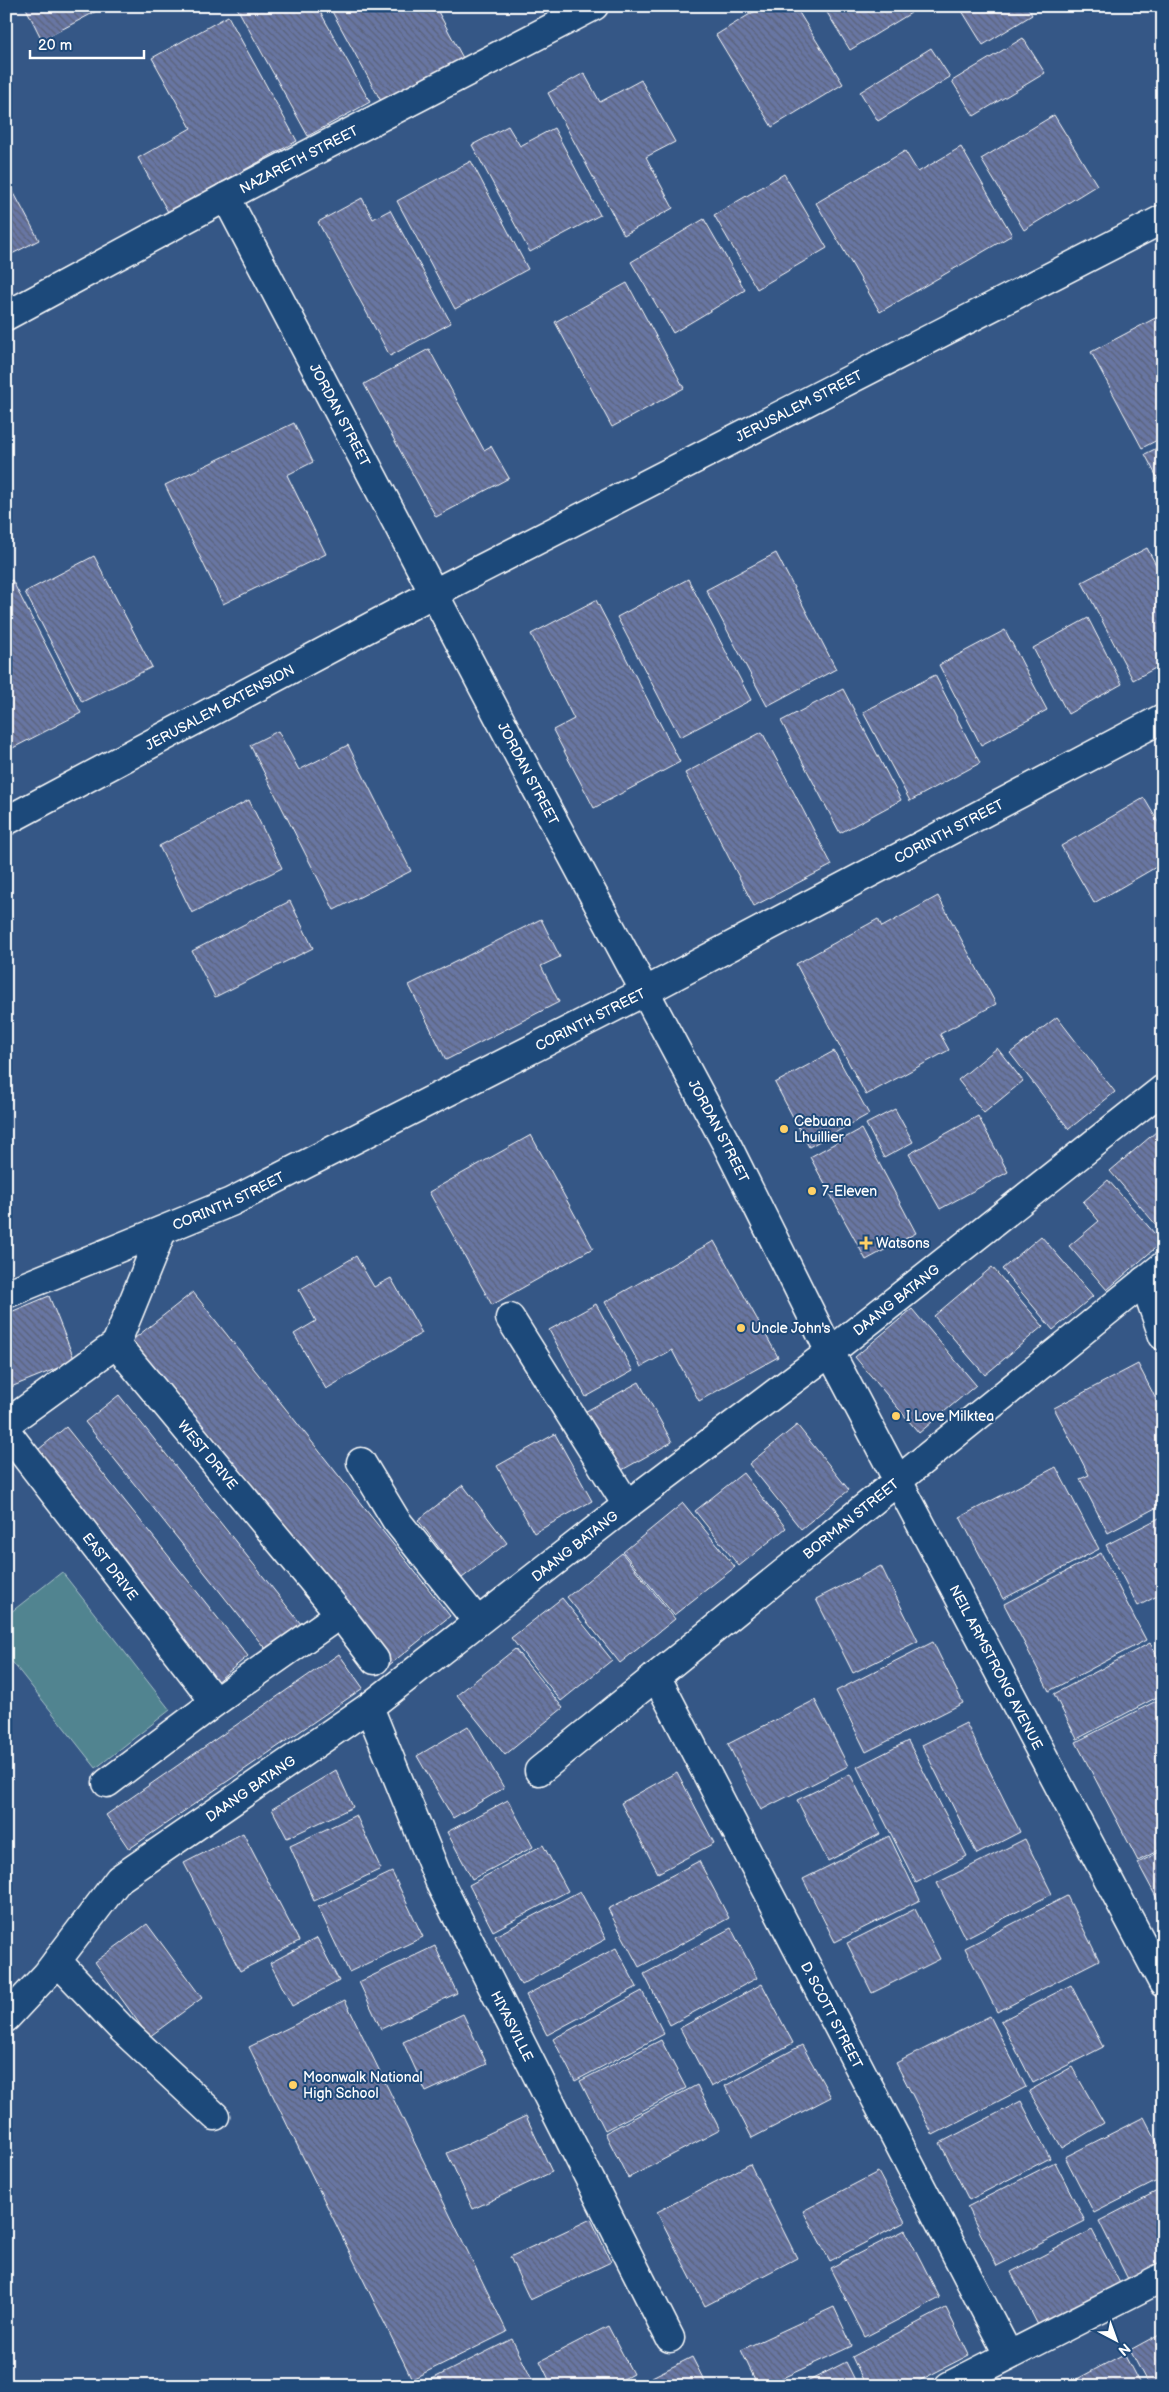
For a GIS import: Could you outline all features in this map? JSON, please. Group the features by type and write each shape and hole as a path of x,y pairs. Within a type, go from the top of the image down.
{"street":[{"name":"NAZARETH STREET","path":"6,316 226,197 594,6"},
{"name":"JORDAN STREET","path":"226,197 644,992 727,1145 830,1352"},
{"name":"JERUSALEM STREET","path":"434,594 1163,219"},
{"name":"JERUSALEM EXTENSION","path":"6,821 434,594"},
{"name":"CORINTH STREET","path":"6,1294 231,1202 644,992 1163,718"},
{"name":"DAANG BATANG","path":"6,2018 57,1961 119,1879 369,1707 627,1505 830,1352 1163,1089"},
{"path":"6,1424 116,1344 162,1231"},
{"path":"1154,1274 1163,1336"},
{"name":"BORMAN STREET","path":"540,1770 1154,1274"},
{"path":"510,1318 627,1505"},
{"name":"WEST DRIVE","path":"116,1344 340,1614 375,1660"},
{"name":"NEIL ARMSTRONG AVENUE","path":"830,1352 1163,1983"},
{"name":"EAST DRIVE","path":"6,1431 215,1702"},
{"path":"361,1462 396,1520 477,1622"},
{"path":"107,1783 215,1702 340,1614"},
{"name":"D. SCOTT STREET","path":"656,1676 1008,2354"},
{"name":"HIYASVILLE","path":"369,1707 441,1885 670,2338"},
{"path":"57,1961 122,2029 215,2116"},
{"path":"949,2386 1008,2354 1163,2277"}],"green space":[{"path":"62,1572 170,1710 96,1768 6,1654 6,1616"}],"building":[{"path":"25,6 106,6 42,40"},
{"path":"236,6 317,6 370,102 308,136"},
{"path":"329,6 435,6 463,58 382,103"},
{"path":"763,6 795,6 843,84 772,127 716,35"},
{"path":"823,6 907,6 911,13 850,50"},
{"path":"959,6 1027,6 1032,15 983,45"},
{"path":"228,16 297,141 168,212 138,158 191,128 152,58"},
{"path":"1023,38 1045,73 974,116 952,81"},
{"path":"931,48 950,77 878,121 860,92"},
{"path":"584,73 600,102 641,80 675,142 646,157 673,208 624,235 548,93"},
{"path":"1054,115 1097,185 1024,230 981,159"},
{"path":"508,126 520,146 554,128 600,215 530,252 472,145"},
{"path":"961,147 1012,235 880,312 816,203 905,151 918,172"},
{"path":"471,161 528,269 455,309 397,201"},
{"path":"784,174 827,248 757,289 714,215"},
{"path":"6,178 39,240 6,257"},
{"path":"362,198 373,219 390,210 451,323 390,356 318,222"},
{"path":"704,219 745,290 673,333 631,262"},
{"path":"627,283 684,388 612,427 555,322"},
{"path":"1163,314 1163,437 1142,448 1091,352"},
{"path":"429,349 484,450 491,446 509,478 436,517 364,384"},
{"path":"294,423 313,462 287,475 326,554 223,604 165,485"},
{"path":"1163,445 1163,489 1145,454"},
{"path":"1147,548 1163,578 1163,664 1133,680 1082,582"},
{"path":"776,553 836,669 767,706 706,590"},
{"path":"94,556 152,667 82,702 25,592"},
{"path":"688,579 751,700 680,737 617,617"},
{"path":"12,580 81,713 7,751 6,583"},
{"path":"596,600 680,762 594,808 553,730 574,719 531,634"},
{"path":"1088,618 1122,684 1068,714 1033,648"},
{"path":"1005,630 1047,710 981,745 939,665"},
{"path":"935,675 980,763 910,801 863,712"},
{"path":"843,689 901,800 840,833 781,721"},
{"path":"278,731 299,770 348,745 411,871 334,910 250,745"},
{"path":"762,732 832,865 754,906 685,773"},
{"path":"1144,798 1163,830 1163,863 1094,903 1061,846"},
{"path":"249,800 282,868 192,913 159,846"},
{"path":"938,896 996,1004 940,1034 949,1050 866,1095 796,964 878,919 882,927"},
{"path":"290,901 313,948 215,997 192,951"},
{"path":"541,919 560,957 541,966 559,1002 446,1060 409,985"},
{"path":"1057,1017 1115,1092 1069,1129 1010,1053"},
{"path":"997,1048 1023,1081 984,1113 958,1080"},
{"path":"834,1051 869,1114 809,1147 775,1083"},
{"path":"895,1109 913,1142 884,1158 866,1124"},
{"path":"978,1116 1008,1172 940,1209 909,1154"},
{"path":"1163,1126 1163,1233 1110,1171"},
{"path":"861,1129 916,1233 866,1260 810,1157"},
{"path":"531,1135 593,1248 492,1305 429,1192"},
{"path":"1108,1180 1162,1242 1107,1290 1069,1246 1099,1221 1083,1202"},
{"path":"1041,1236 1093,1296 1053,1330 1002,1269"},
{"path":"714,1241 778,1357 699,1401 672,1350 641,1367 605,1302"},
{"path":"356,1256 374,1287 391,1278 422,1333 326,1389 294,1334 316,1321 299,1290"},
{"path":"992,1267 1043,1326 985,1375 934,1316"},
{"path":"193,1292 450,1616 388,1666 130,1342"},
{"path":"49,1296 75,1361 6,1389 6,1314"},
{"path":"596,1304 633,1371 586,1397 549,1330"},
{"path":"912,1309 976,1385 919,1433 855,1357"},
{"path":"1138,1364 1163,1413 1163,1504 1108,1533 1080,1479 1089,1475 1054,1408"},
{"path":"639,1382 672,1442 613,1475 579,1415"},
{"path":"119,1395 301,1624 267,1651 85,1422"},
{"path":"797,1425 849,1490 801,1529 749,1464"},
{"path":"66,1427 248,1656 215,1683 33,1454"},
{"path":"555,1434 592,1501 534,1533 497,1466"},
{"path":"1056,1467 1099,1549 1003,1599 960,1517"},
{"path":"743,1473 786,1528 739,1566 695,1511"},
{"path":"463,1485 507,1543 462,1578 418,1520"},
{"path":"683,1503 735,1567 674,1615 623,1552"},
{"path":"1163,1516 1163,1593 1138,1606 1106,1545"},
{"path":"622,1553 675,1619 620,1663 567,1597"},
{"path":"1101,1553 1146,1640 1049,1691 1004,1604"},
{"path":"881,1566 918,1641 853,1673 816,1599"},
{"path":"562,1598 612,1660 561,1701 511,1638"},
{"path":"933,1642 963,1703 866,1752 836,1691"},
{"path":"1150,1643 1163,1667 1163,1694 1077,1739 1054,1694"},
{"path":"515,1649 563,1708 505,1755 457,1695"},
{"path":"339,1654 363,1688 129,1849 106,1815"},
{"path":"1162,1698 1163,1848 1138,1861 1076,1742"},
{"path":"815,1700 848,1766 761,1810 728,1744"},
{"path":"966,1723 1020,1832 977,1854 922,1745"},
{"path":"468,1726 504,1788 453,1818 417,1756"},
{"path":"908,1741 967,1856 916,1883 857,1767"},
{"path":"336,1770 353,1807 287,1838 272,1809"},
{"path":"677,1772 714,1843 658,1873 621,1803"},
{"path":"850,1774 880,1834 828,1861 797,1800"},
{"path":"508,1800 533,1847 472,1879 447,1832"},
{"path":"356,1815 381,1869 314,1901 290,1846"},
{"path":"243,1833 299,1941 240,1971 184,1863"},
{"path":"889,1836 920,1900 835,1942 803,1879"},
{"path":"1025,1839 1052,1894 965,1938 937,1883"},
{"path":"543,1845 568,1891 493,1931 469,1885"},
{"path":"1163,1850 1163,1910 1138,1863"},
{"path":"699,1861 729,1918 639,1967 608,1909"},
{"path":"392,1872 423,1937 349,1972 318,1907"},
{"path":"580,1891 606,1939 521,1985 495,1936"},
{"path":"1067,1896 1099,1960 997,2012 965,1948"},
{"path":"915,1909 940,1959 872,1993 847,1943"},
{"path":"147,1924 202,1998 149,2037 95,1962"},
{"path":"731,1928 757,1978 670,2025 644,1974"},
{"path":"317,1938 339,1981 292,2006 270,1963"},
{"path":"435,1946 457,1993 381,2029 359,1982"},
{"path":"616,1948 637,1987 547,2035 526,1995"},
{"path":"762,1984 793,2043 711,2087 680,2028"},
{"path":"1071,1985 1103,2047 1033,2083 1001,2021"},
{"path":"642,1991 664,2034 575,2081 553,2039"},
{"path":"345,2000 507,2332 412,2379 249,2047"},
{"path":"463,2014 487,2064 426,2092 403,2042"},
{"path":"990,2016 1026,2087 933,2135 896,2063"},
{"path":"661,2040 686,2088 605,2130 580,2081"},
{"path":"802,2045 831,2097 752,2138 725,2086"},
{"path":"1072,2067 1104,2123 1062,2148 1029,2091"},
{"path":"697,2085 720,2130 628,2178 605,2133"},
{"path":"1021,2101 1050,2158 969,2200 940,2143"},
{"path":"526,2116 552,2172 473,2209 447,2153"},
{"path":"1144,2117 1163,2154 1163,2178 1094,2213 1065,2157"},
{"path":"1055,2162 1085,2221 997,2266 967,2207"},
{"path":"750,2164 797,2258 705,2306 657,2212"},
{"path":"878,2172 905,2222 830,2261 803,2211"},
{"path":"1163,2188 1163,2264 1129,2281 1099,2221"},
{"path":"591,2219 611,2262 530,2300 510,2257"},
{"path":"905,2230 940,2298 865,2337 830,2268"},
{"path":"1092,2230 1123,2289 1041,2331 1011,2272"},
{"path":"834,2307 852,2346 765,2386 758,2386 741,2350"},
{"path":"946,2308 969,2355 909,2386 866,2386 852,2357"},
{"path":"608,2326 633,2374 610,2386 552,2386 540,2361"},
{"path":"1163,2332 1163,2386 1149,2386 1130,2350"},
{"path":"512,2339 535,2386 418,2386"},
{"path":"1124,2354 1141,2386 1064,2386"},
{"path":"692,2357 707,2386 634,2386"},
{"path":"846,2362 858,2386 799,2386"}],"place":[{"name":"Cebuana Lhuillier","path":"784,1129"},
{"name":"7-Eleven","path":"812,1191"},
{"name":"Watsons","path":"866,1243"},
{"name":"Uncle John's","path":"741,1328"},
{"name":"I Love Milktea","path":"896,1416"},
{"name":"Moonwalk National High School","path":"293,2085"}]}
